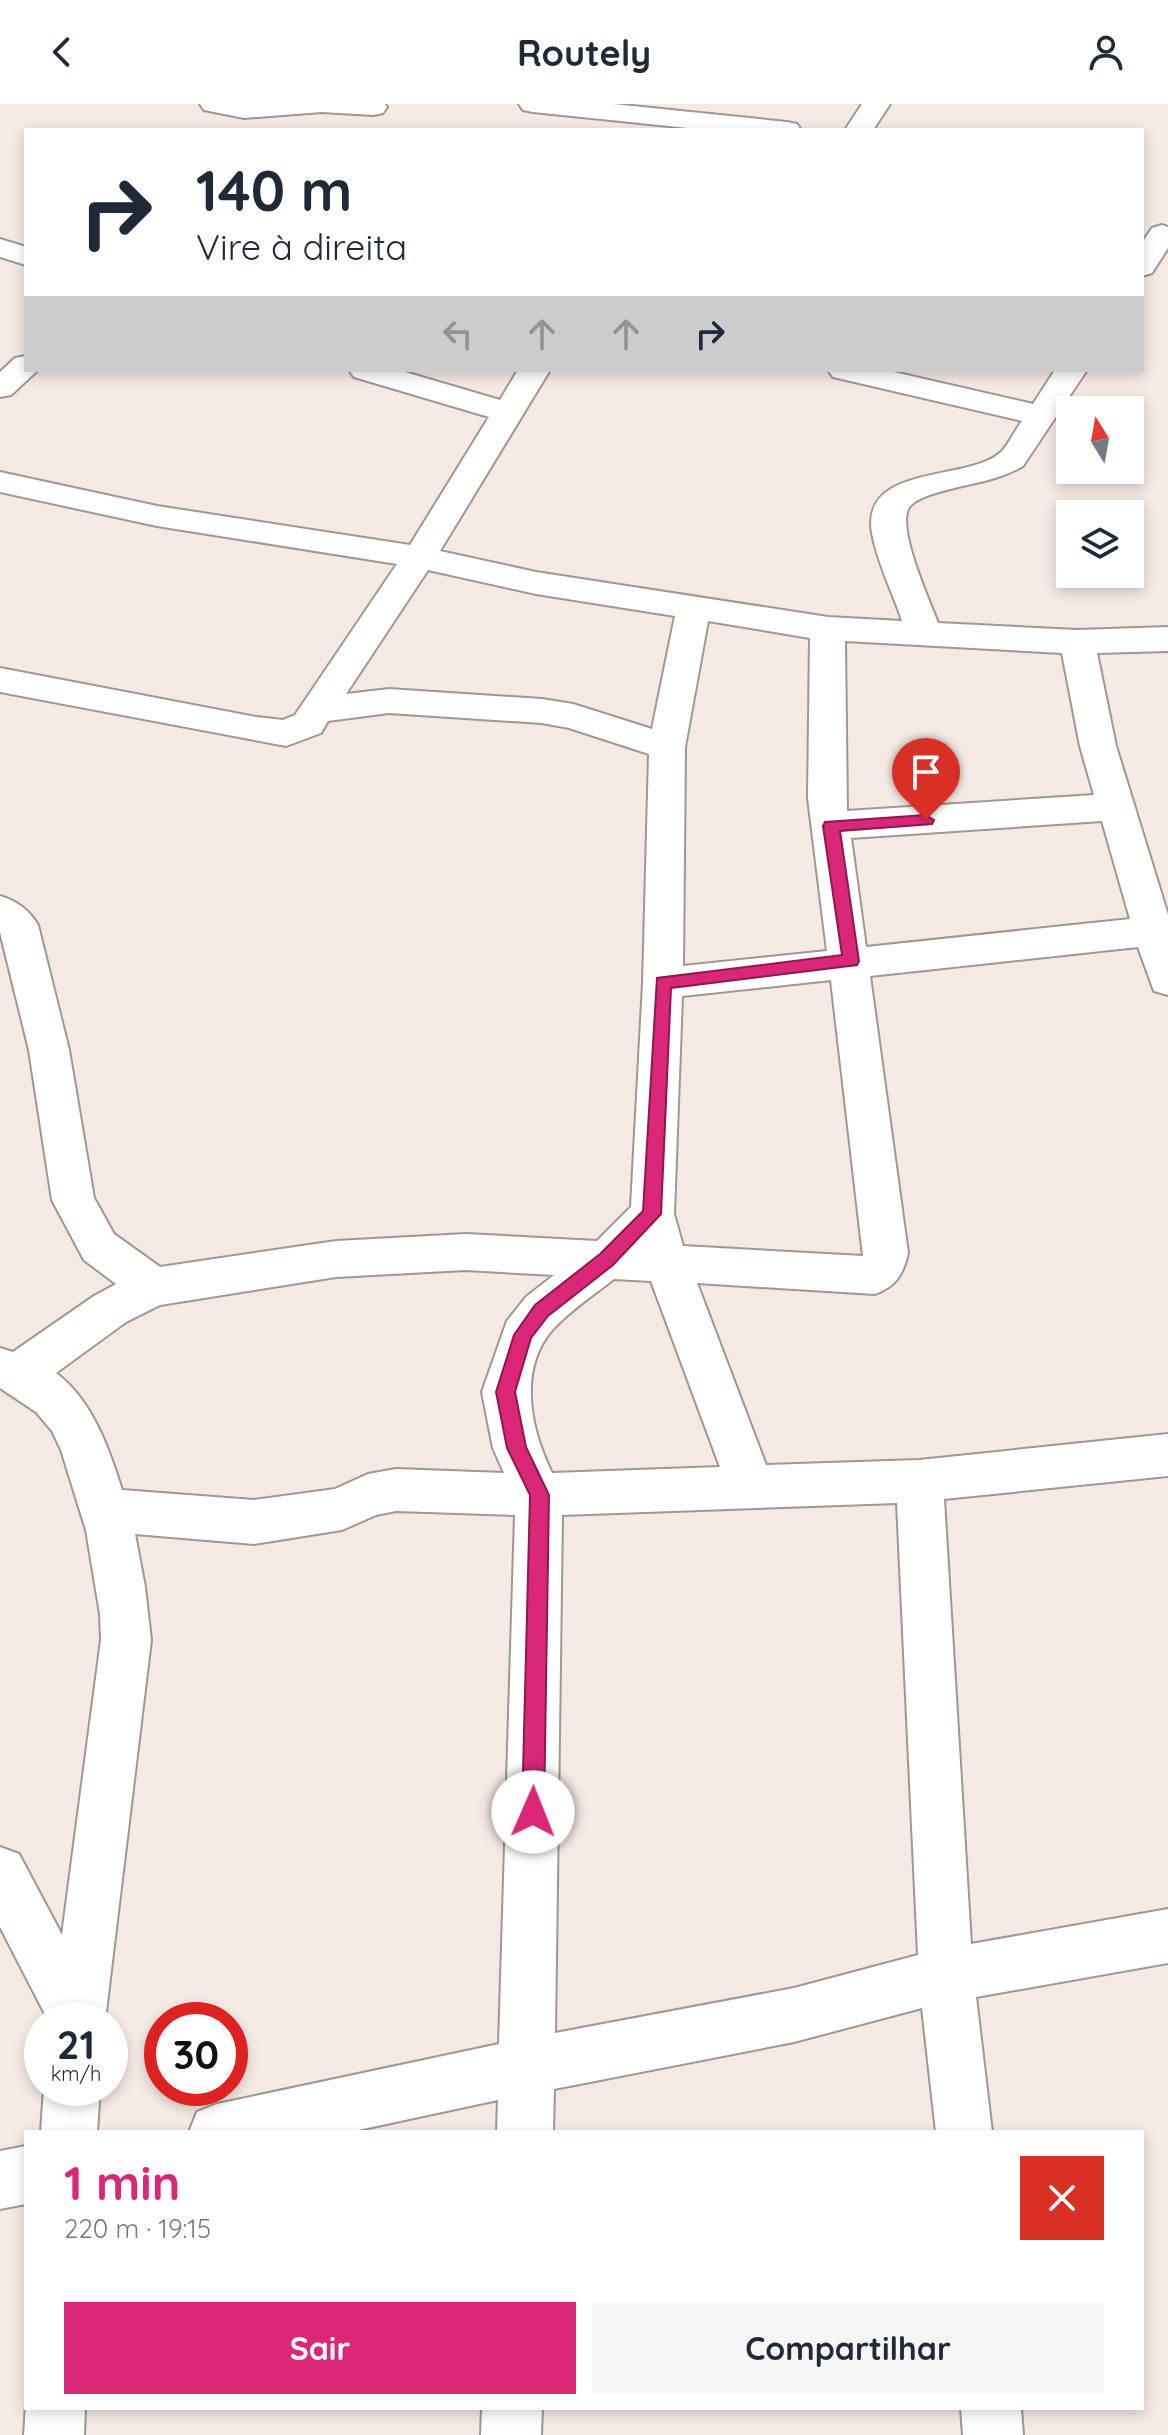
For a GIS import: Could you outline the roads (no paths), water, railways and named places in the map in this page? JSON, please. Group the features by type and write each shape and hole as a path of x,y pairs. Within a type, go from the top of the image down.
{"street":[{"path":"214,104 244,110 322,104 375,106"},
{"path":"533,104 767,128"},
{"path":"860,128 876,104"},
{"path":"344,128 375,106"},
{"path":"1144,262 1157,232"},
{"path":"0,248 24,255"},
{"path":"372,372 507,412"},
{"path":"0,680 286,733 308,724 419,557 533,372"},
{"path":"853,372 1039,415"},
{"path":"924,634 888,531 892,507 901,496 914,490 998,467 1012,459 1070,372"},
{"path":"0,482 157,516 419,557 536,583 693,610 828,629 1077,642 1168,639"},
{"path":"693,610 667,747 663,983 652,1214 666,1261 751,1487"},
{"path":"80,2002 126,1640 124,1602 104,1510 74,1425 54,1399 10,1370 110,1309 153,1287 336,1259 466,1252 875,1275 883,1266 886,1253 851,961 831,826 826,765 828,629"},
{"path":"1077,642 1098,746 1168,980"},
{"path":"319,710 389,701 542,711 573,716 667,747"},
{"path":"831,826 1117,807"},
{"path":"0,910 18,925 49,1050 73,1200 99,1247 110,1309"},
{"path":"663,983 1153,931"},
{"path":"525,2130 539,1495 516,1448 505,1392 523,1335 542,1310 607,1259 652,1214"},
{"path":"99,1247 153,1287"},
{"path":"104,1510 254,1522 342,1509 368,1495 396,1490 539,1495 919,1481 1168,1455"},
{"path":"919,1481 946,1975 964,2130"},
{"path":"0,1873 68,2002"},
{"path":"226,2130 528,2066 794,2015 946,1975 1168,1936"},
{"path":"69,2130 71,2106"},
{"path":"0,2180 24,2175"},
{"path":"54,2435 55,2410"},
{"path":"511,2435 512,2410"},
{"path":"991,2410 993,2435"}]}
